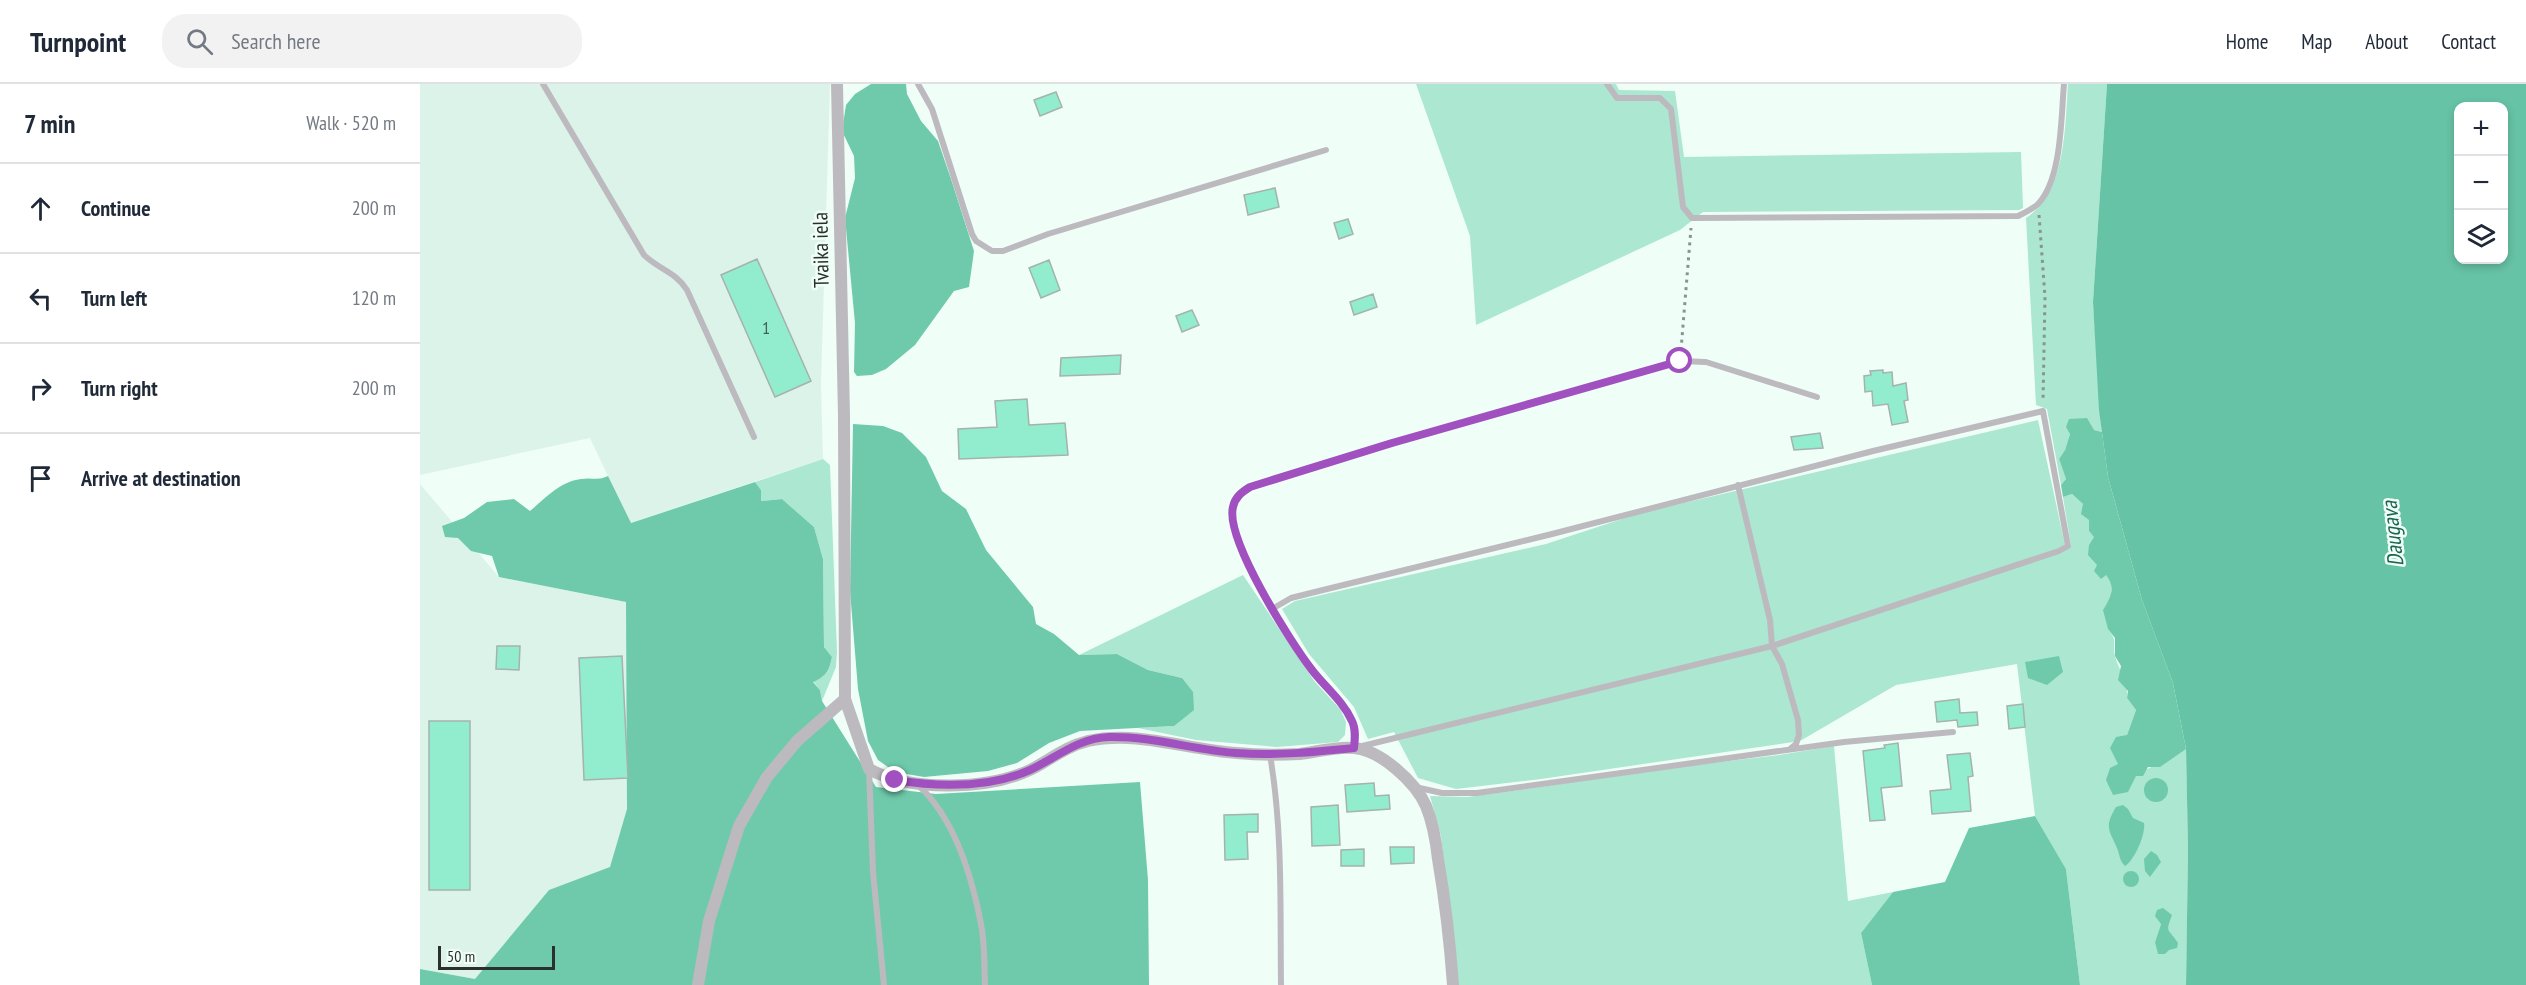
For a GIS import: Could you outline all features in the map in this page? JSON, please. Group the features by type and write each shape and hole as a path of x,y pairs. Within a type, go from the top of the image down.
{"street":[{"name":"Tvaika iela","path":"837,84 844,416 845,699 869,769"},
{"path":"698,985 709,921 739,826 767,777 797,741 845,699"},
{"path":"869,769 895,780 916,783 968,783 1007,779 1032,769 1061,751 1085,741 1107,737 1134,738 1236,753 1298,754 1354,748 1382,759 1415,787 1426,805 1433,828 1442,880 1453,985"}],"lane":[{"path":"543,84 644,255 651,262 677,276 687,290 754,437"},
{"path":"918,84 932,110 943,140 972,234 983,247 992,251 1003,251 1048,234 1326,150"},
{"path":"1607,84 1617,98 1660,98 1671,109 1683,207 1692,218 2018,216 2038,204 2050,182 2059,142 2064,84"},
{"path":"1272,609 1291,598 2043,411 2068,546 2059,551 1772,646 1354,748 1354,723 1346,710 1311,669 1272,609 1239,540 1233,522 1232,508 1236,498 1243,491 1392,443 1680,361 1706,362 1817,397"},
{"path":"1738,485 1770,620 1772,646 1782,664 1798,720 1799,735 1796,744 1790,750"},
{"path":"1415,787 1442,793 1477,793 1889,737 1953,732"},
{"path":"1270,754 1276,790 1278,829 1281,985"},
{"path":"869,769 873,872 884,985"},
{"path":"916,783 933,798 962,855 982,926 985,985"}],"path":[{"path":"2038,204 2044,297 2043,411"},
{"path":"1680,361 1692,218"}],"shaded area":[{"path":"420,84 830,84 821,384 823,459 630,523 590,438 420,475"},
{"path":"871,84 906,84 907,94 921,121 938,141 974,251 969,287 954,291 915,345 886,369 872,375 857,376 854,372 855,323 845,218 855,178 854,156 842,131 846,105 855,94"},
{"path":"1416,84 1616,84 1619,90 1675,91 1684,157 2021,152 2023,208 2019,210 1703,212 1680,230 1476,325 1470,236"},
{"path":"2068,84 2107,84 2093,302 2102,432 2094,430 2070,434 2065,450 2059,459 2066,479 2061,485 2047,409 2036,405 2026,218 2039,207 2056,176 2064,138"},
{"path":"2087,418 2094,430 2102,432 2108,477 2142,600 2173,683 2186,749 2160,767 2148,767 2143,776 2136,776 2128,792 2113,795 2106,780 2110,768 2118,764 2110,748 2116,737 2127,735 2136,710 2127,698 2128,691 2118,680 2121,666 2115,656 2115,638 2108,629 2103,610 2110,596 2111,584 2106,575 2101,579 2094,571 2097,565 2088,555 2089,545 2094,537 2089,531 2089,520 2081,514 2083,504 2072,494 2063,497 2061,485 2066,479 2059,459 2065,450 2070,434 2066,427 2069,419"},
{"path":"2038,420 2066,550 2071,546 2063,497 2072,494 2083,504 2089,520 2089,531 2095,537 2106,574 2112,582 2108,629 2114,639 2115,656 2125,682 2127,698 2136,710 2127,735 2136,775 2186,749 2188,849 2186,985 2080,985 2066,869 2035,816 2017,664 1896,685 1800,741 1541,779 1456,789 1418,778 1394,732 1368,739 1354,707 1309,654 1282,609 1295,601 1546,544 1637,514","holes":["2161,924 2166,926 2167,931 2173,936 2155,942"]},
{"path":"853,424 883,426 902,433 926,457 942,491 966,509 986,550 1033,607 1036,624 1054,634 1079,655 1117,654 1148,670 1182,678 1193,692 1194,710 1174,726 1080,731 1049,743 1017,763 988,771 924,777 895,772 878,760 868,741 858,689 850,591"},
{"path":"823,459 830,465 837,652 836,667 822,701 820,690 813,681 827,673 832,657 824,647 823,559 814,527 782,499 761,501 761,490 755,482"},
{"path":"608,476 631,523 755,482 761,490 761,501 782,499 814,527 823,559 824,647 832,657 827,672 813,682 820,690 822,701 876,787 936,794 1140,782 1148,880 1149,985 420,985 420,969 475,979 549,890 610,867 627,809 626,602 499,577 492,556 471,551 458,538 445,537 442,526 464,518 487,502 514,499 530,511 566,483"},
{"path":"420,484 499,577 626,602 647,907 475,979 420,969"},
{"path":"1243,575 1315,682 1340,709 1346,722 1345,735 1338,742 1277,747 1196,740 1138,728 1174,726 1182,678 1148,670 1117,654 1079,655"},
{"path":"2059,656 2063,672 2047,685 2028,678 2025,662"},
{"path":"1834,746 1848,901 1893,892 1861,933 1872,985 1458,985 1441,836 1430,796 1467,797"},
{"path":"2156,778 2165,781 2168,790 2165,799 2156,802 2147,799 2144,790 2147,781"},
{"path":"2123,805 2133,818 2144,823 2139,847 2125,866 2109,828 2110,819 2116,807"},
{"path":"2035,816 2066,869 2080,985 1872,985 1861,933 1893,892 1945,882 1969,828"},
{"path":"2151,851 2161,862 2150,877 2145,871 2144,859"},
{"path":"2128,871 2134,871 2139,879 2137,885 2128,887 2123,882 2123,876"},
{"path":"2163,908 2172,915 2169,930 2178,943 2177,948 2165,954 2158,954 2155,942 2161,924 2155,916 2157,910"}],"water":[{"name":"Daugava","path":"2107,84 2526,84 2526,985 2186,985 2188,849 2186,749 2173,683 2142,600 2108,477 2099,410 2093,302"}],"building":[{"path":"1056,92 1062,107 1040,116 1034,100"},
{"path":"1275,188 1279,207 1248,215 1244,195"},
{"path":"1348,219 1353,234 1339,239 1334,223"},
{"path":"757,259 811,381 775,397 721,275"},
{"path":"1049,260 1060,290 1041,298 1029,268"},
{"path":"1373,294 1377,307 1354,315 1350,302"},
{"path":"1192,310 1199,325 1182,332 1176,316"},
{"path":"1121,355 1120,374 1060,376 1061,358"},
{"path":"1883,370 1883,373 1892,372 1893,386 1906,383 1908,400 1904,401 1908,422 1892,425 1888,404 1873,406 1872,391 1865,392 1864,376 1871,375 1870,371"},
{"path":"1027,399 1029,425 1065,423 1068,455 959,459 958,429 997,427 995,401"},
{"path":"1820,433 1823,448 1794,450 1791,437"},
{"path":"497,646 520,646 519,670 496,669"},
{"path":"622,656 628,778 584,780 579,658"},
{"path":"1959,699 1960,713 1977,712 1978,725 1958,727 1957,720 1937,722 1935,702"},
{"path":"2023,704 2025,727 2009,729 2007,706"},
{"path":"429,721 470,721 470,890 429,890"},
{"path":"1898,743 1902,786 1881,788 1885,820 1870,821 1863,751 1885,748 1884,745"},
{"path":"1970,753 1973,776 1968,777 1971,811 1932,814 1930,791 1951,789 1947,755"},
{"path":"1374,783 1375,796 1389,795 1390,809 1347,812 1345,785"},
{"path":"1338,805 1340,845 1312,846 1311,807"},
{"path":"1258,814 1258,832 1247,832 1248,859 1225,860 1224,815"},
{"path":"1390,847 1414,847 1414,863 1391,864"},
{"path":"1364,849 1364,866 1341,866 1341,850"}],"route":[{"path":"895,780 931,785 1007,779 1032,769 1061,751 1085,741 1107,737 1134,738 1236,753 1298,754 1354,748 1354,723 1346,710 1311,669 1263,593 1233,522 1232,508 1236,498 1250,487 1392,443 1680,361"}]}
